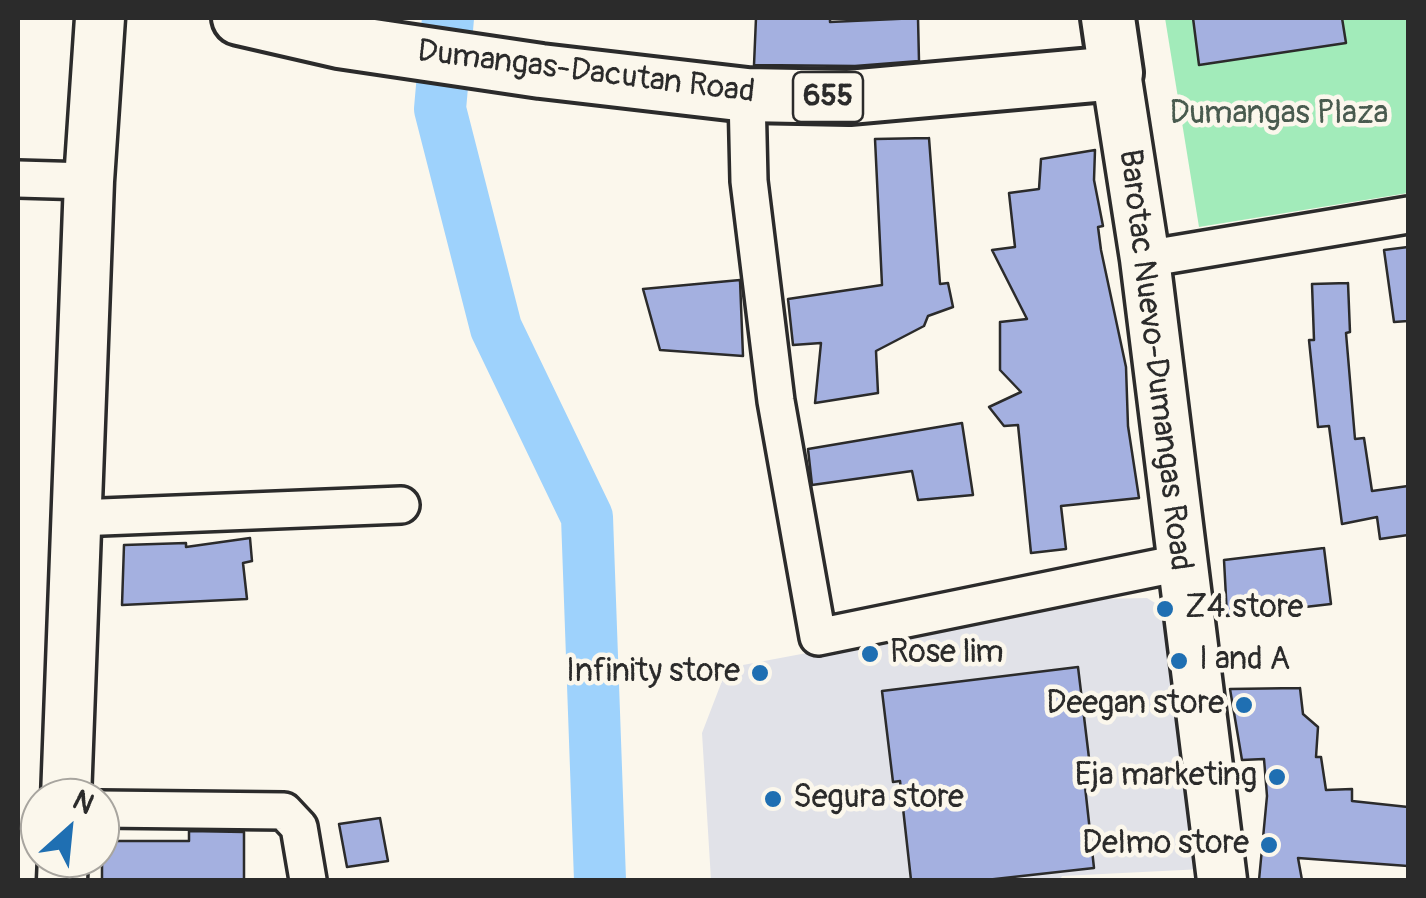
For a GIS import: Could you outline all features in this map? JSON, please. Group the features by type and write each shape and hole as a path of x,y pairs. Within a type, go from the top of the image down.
{"main road":[{"name":"Dumangas-Dacutan Road","path":"239,18 339,41 541,71 748,95 849,97 1116,73"},
{"name":"Barotac Nuevo-Dumangas Road","path":"1108,18 1116,73"}],"street":[{"path":"67,778 89,181 100,18"},
{"name":"Barotac Nuevo-Dumangas Road","path":"1116,73 1145,260 1222,880"},
{"path":"748,95 749,181 776,401 818,637 1180,564"},
{"path":"18,179 89,181"},
{"path":"1145,260 1408,215"},
{"path":"77,518 402,506"},
{"path":"120,810 284,811 299,828 308,880"}],"shaded area":[{"path":"1147,598 1165,609 1203,869 1062,876 1060,880 711,880 702,733 727,668 1094,599"}],"green space":[{"name":"Dumangas Plaza","path":"1165,18 1408,18 1408,193 1199,227"}],"building":[{"path":"756,18 830,18 830,22 918,18 919,61 855,66 754,65"},
{"path":"1193,18 1342,18 1346,43 1199,65"},
{"path":"929,138 940,284 948,283 953,307 928,316 924,326 876,351 878,393 815,403 821,343 793,345 788,299 882,285 875,139"},
{"path":"1095,150 1094,180 1103,226 1098,227 1126,367 1128,426 1139,498 1061,506 1066,549 1031,553 1018,425 1004,426 989,407 1021,392 1000,370 1000,322 1027,319 992,250 1015,247 1009,193 1039,189 1041,159"},
{"path":"1408,247 1408,321 1394,322 1384,250"},
{"path":"740,280 743,356 660,350 643,289"},
{"path":"1348,283 1350,332 1346,333 1355,439 1364,438 1372,491 1408,486 1408,535 1380,539 1377,517 1342,524 1329,426 1318,427 1309,340 1314,340 1312,284"},
{"path":"962,423 973,495 918,500 912,471 812,485 808,449"},
{"path":"250,538 252,561 243,563 247,599 122,605 124,545 186,543 186,547"},
{"path":"1324,548 1331,604 1227,616 1224,560"},
{"path":"1078,667 1089,758 1082,759 1094,868 986,880 911,880 900,781 893,782 882,691"},
{"path":"1300,688 1303,714 1318,727 1316,757 1321,757 1326,790 1352,789 1352,801 1408,807 1408,866 1298,858 1302,880 1259,880 1267,796 1264,759 1242,760 1230,689"},
{"path":"380,818 388,861 347,867 339,824"},
{"path":"189,831 244,832 244,880 102,880 120,878 120,841 189,841"}],"waterway":[{"path":"448,18 440,109 496,328 587,517 600,880"}],"place":[{"name":"Z4 store","path":"1165,609"},
{"name":"Rose lim","path":"870,654"},
{"name":"I and A","path":"1179,661"},
{"name":"Infinity store","path":"760,673"},
{"name":"Deegan store","path":"1244,705"},
{"name":"Eja marketing","path":"1277,777"},
{"name":"Segura store","path":"773,799"},
{"name":"Delmo store","path":"1269,845"}]}
